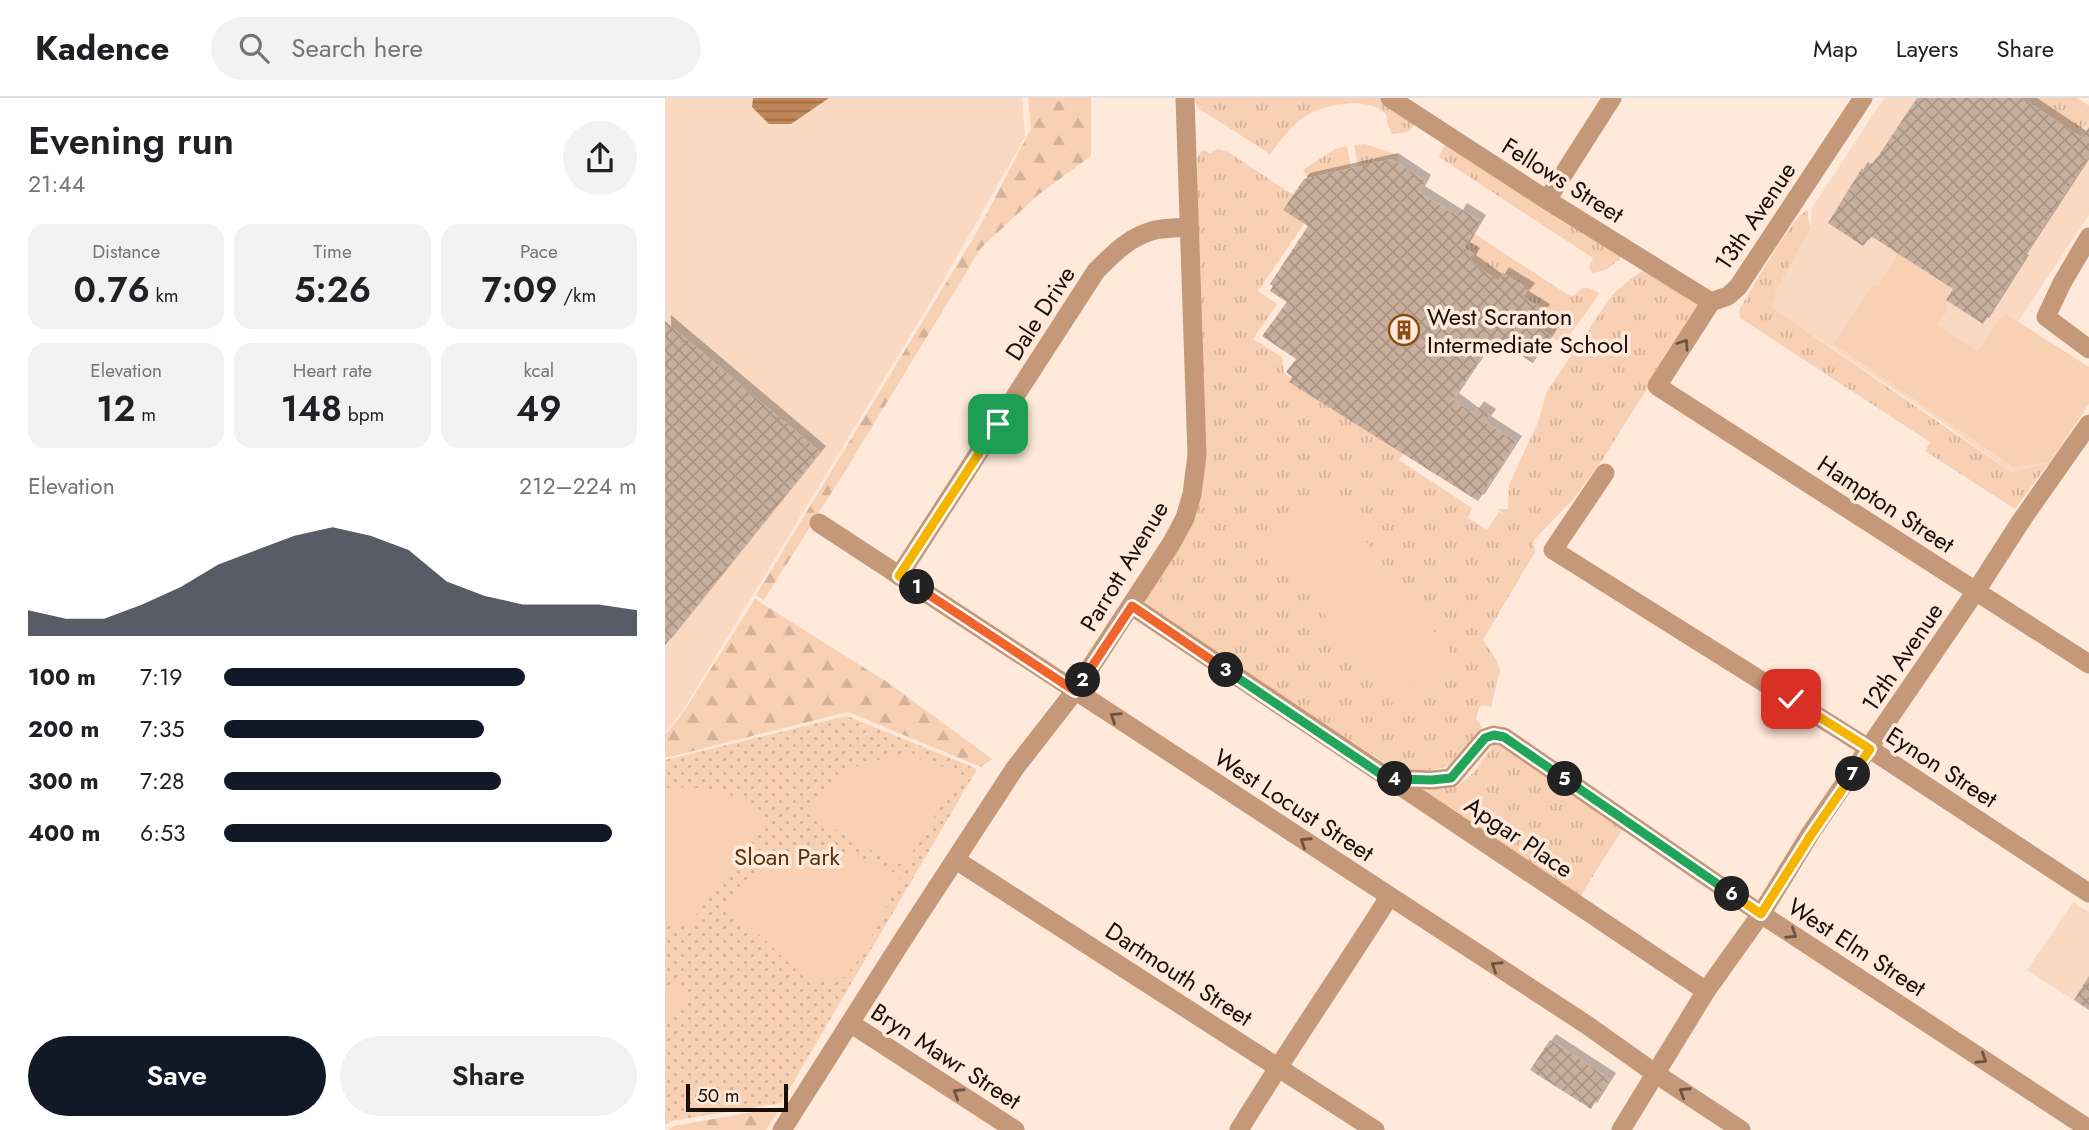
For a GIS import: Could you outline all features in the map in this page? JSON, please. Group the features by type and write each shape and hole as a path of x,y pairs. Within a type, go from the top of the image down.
{"street":[{"name":"Parrott Avenue","path":"782,1130 1015,768 1075,691 1132,606 1185,518 1192,494 1197,455 1185,98"},
{"name":"Fellows Street","path":"1390,98 1711,302"},
{"path":"1547,200 1612,98"},
{"name":"13th Avenue","path":"1657,386 1711,302 1728,296 1738,287 1863,98"},
{"name":"Dale Drive","path":"899,576 1096,271 1118,249 1137,237 1155,230 1188,227"},
{"path":"2089,237 2046,317 2089,349"},
{"name":"Hampton Street","path":"1657,386 2089,664"},
{"name":"12th Avenue","path":"1621,1130 1706,991 1761,914 2021,521 2089,424"},
{"name":"Eynon Street","path":"1605,473 1553,550 1870,749 2089,893"},
{"name":"West Locust Street","path":"819,523 1587,1025 1741,1130"},
{"name":"Apgar Place","path":"1132,606 1706,991"},
{"name":"West Elm Street","path":"1388,779 1451,778 1485,738 1494,735 1504,737 1761,914 2089,1129"},
{"name":"Dartmouth Street","path":"956,860 1375,1130"},
{"path":"1239,1130 1277,1067 1338,979 1389,897"},
{"name":"Bryn Mawr Street","path":"850,1023 1015,1130"}],"shaded area":[{"path":"665,98 1022,98 1025,137 939,288 682,712 665,733"},
{"path":"753,98 829,98 791,124 769,124 752,107"},
{"path":"1884,98 2077,98 2089,106 2089,215 2018,322 2089,367 2089,404 2050,464 2011,472 1771,307 1777,289 1810,229 1812,208"},
{"path":"2073,902 2089,912 2089,1010 2027,970"}],"green space":[{"path":"1028,98 1091,98 1091,156 1039,194 981,248 764,600 756,595 977,232 1031,129"},
{"path":"1194,98 1379,98 1415,122 1409,132 1392,134 1386,114 1376,107 1354,103 1334,105 1315,111 1299,121 1270,154 1198,108"},
{"path":"2034,98 2077,98 2089,106 2089,120 2077,134 2031,104"},
{"path":"1448,138 1621,248 1620,259 1606,270 1592,273 1589,267 1593,258 1439,157"},
{"path":"1365,144 1398,155 1397,163 1392,159 1358,167 1354,145"},
{"path":"1347,146 1351,168 1308,178 1303,170 1335,149"},
{"path":"1218,149 1228,152 1293,195 1304,224 1258,291 1277,304 1253,339 1282,357 1284,373 1403,454 1399,460 1472,508 1468,518 1487,530 1499,512 1505,515 1498,509 1508,509 1509,485 1538,422 1547,391 1613,294 1643,271 1700,305 1599,465 1575,497 1533,541 1535,552 1483,640 1500,670 1491,707 1479,707 1476,719 1482,727 1459,759 1445,767 1422,770 1393,768 1149,610 1144,604 1189,524 1199,318 1197,159 1201,151 1205,150 1210,154"},
{"path":"1807,210 1810,229 1777,289 1771,307 2011,472 2048,464 2015,509 1925,451 1930,442 1740,318 1739,310 1771,256 1791,227"},
{"path":"1472,232 1565,293 1573,296 1582,288 1589,288 1600,293 1563,344 1534,325 1543,310 1523,297 1528,289 1503,273 1498,281 1470,261 1474,254 1464,248"},
{"path":"1898,253 1953,290 1946,300 1946,306 1949,308 1937,325 1978,351 2001,317 2007,315 2089,367 2089,403 2049,462 2013,467 1834,344 1873,284 1878,286"},
{"path":"1330,494 1453,657 1392,703 1268,540"},
{"path":"755,599 890,684 992,759 981,767 848,712 665,758 665,735 683,713"},
{"name":"Sloan Park","path":"847,716 977,769 781,1103 671,1121 665,1125 665,760"},
{"path":"1495,743 1626,824 1579,898 1406,786 1442,789 1458,786 1474,772"},
{"path":"904,756 933,763 960,776 907,861 896,865 809,814 819,794 847,771 869,762"},
{"path":"687,787 738,798 752,807 766,825 689,924 677,926 665,917 665,788"},
{"path":"815,850 859,857 902,876 862,955 845,977 810,983 725,903 776,862"},
{"path":"677,980 686,990 687,1000 683,1009 677,1008 665,1027 665,984 669,987"},
{"path":"781,1107 766,1130 669,1130 674,1126"}],"building":[{"path":"1917,98 2022,98 2082,138 2089,127 2089,156 1983,324 1946,300 1953,289 1871,236 1863,246 1828,223 1862,168 1865,171 1873,164"},
{"name":"West Scranton Intermediate School","path":"1392,159 1425,181 1419,192 1457,216 1461,209 1480,221 1464,248 1474,254 1470,261 1498,281 1503,273 1529,289 1523,297 1544,310 1534,325 1551,335 1533,363 1494,338 1453,399 1473,414 1478,407 1490,415 1485,422 1516,442 1478,501 1289,382 1292,377 1286,372 1296,359 1262,336 1287,302 1270,291 1273,286 1270,284 1308,226 1283,210 1304,179"},
{"path":"665,321 820,452 665,645"},
{"path":"2089,976 2089,1010 2074,1000"},
{"path":"1550,1040 1610,1079 1591,1109 1530,1070"}],"place":[{"name":"West Scranton Intermediate School","path":"1404,330"}],"route":[{"path":"998,424 899,576 1075,691 1132,606 1388,779 1451,778 1485,738 1494,735 1504,737 1761,914 1870,749 1791,699"}]}
